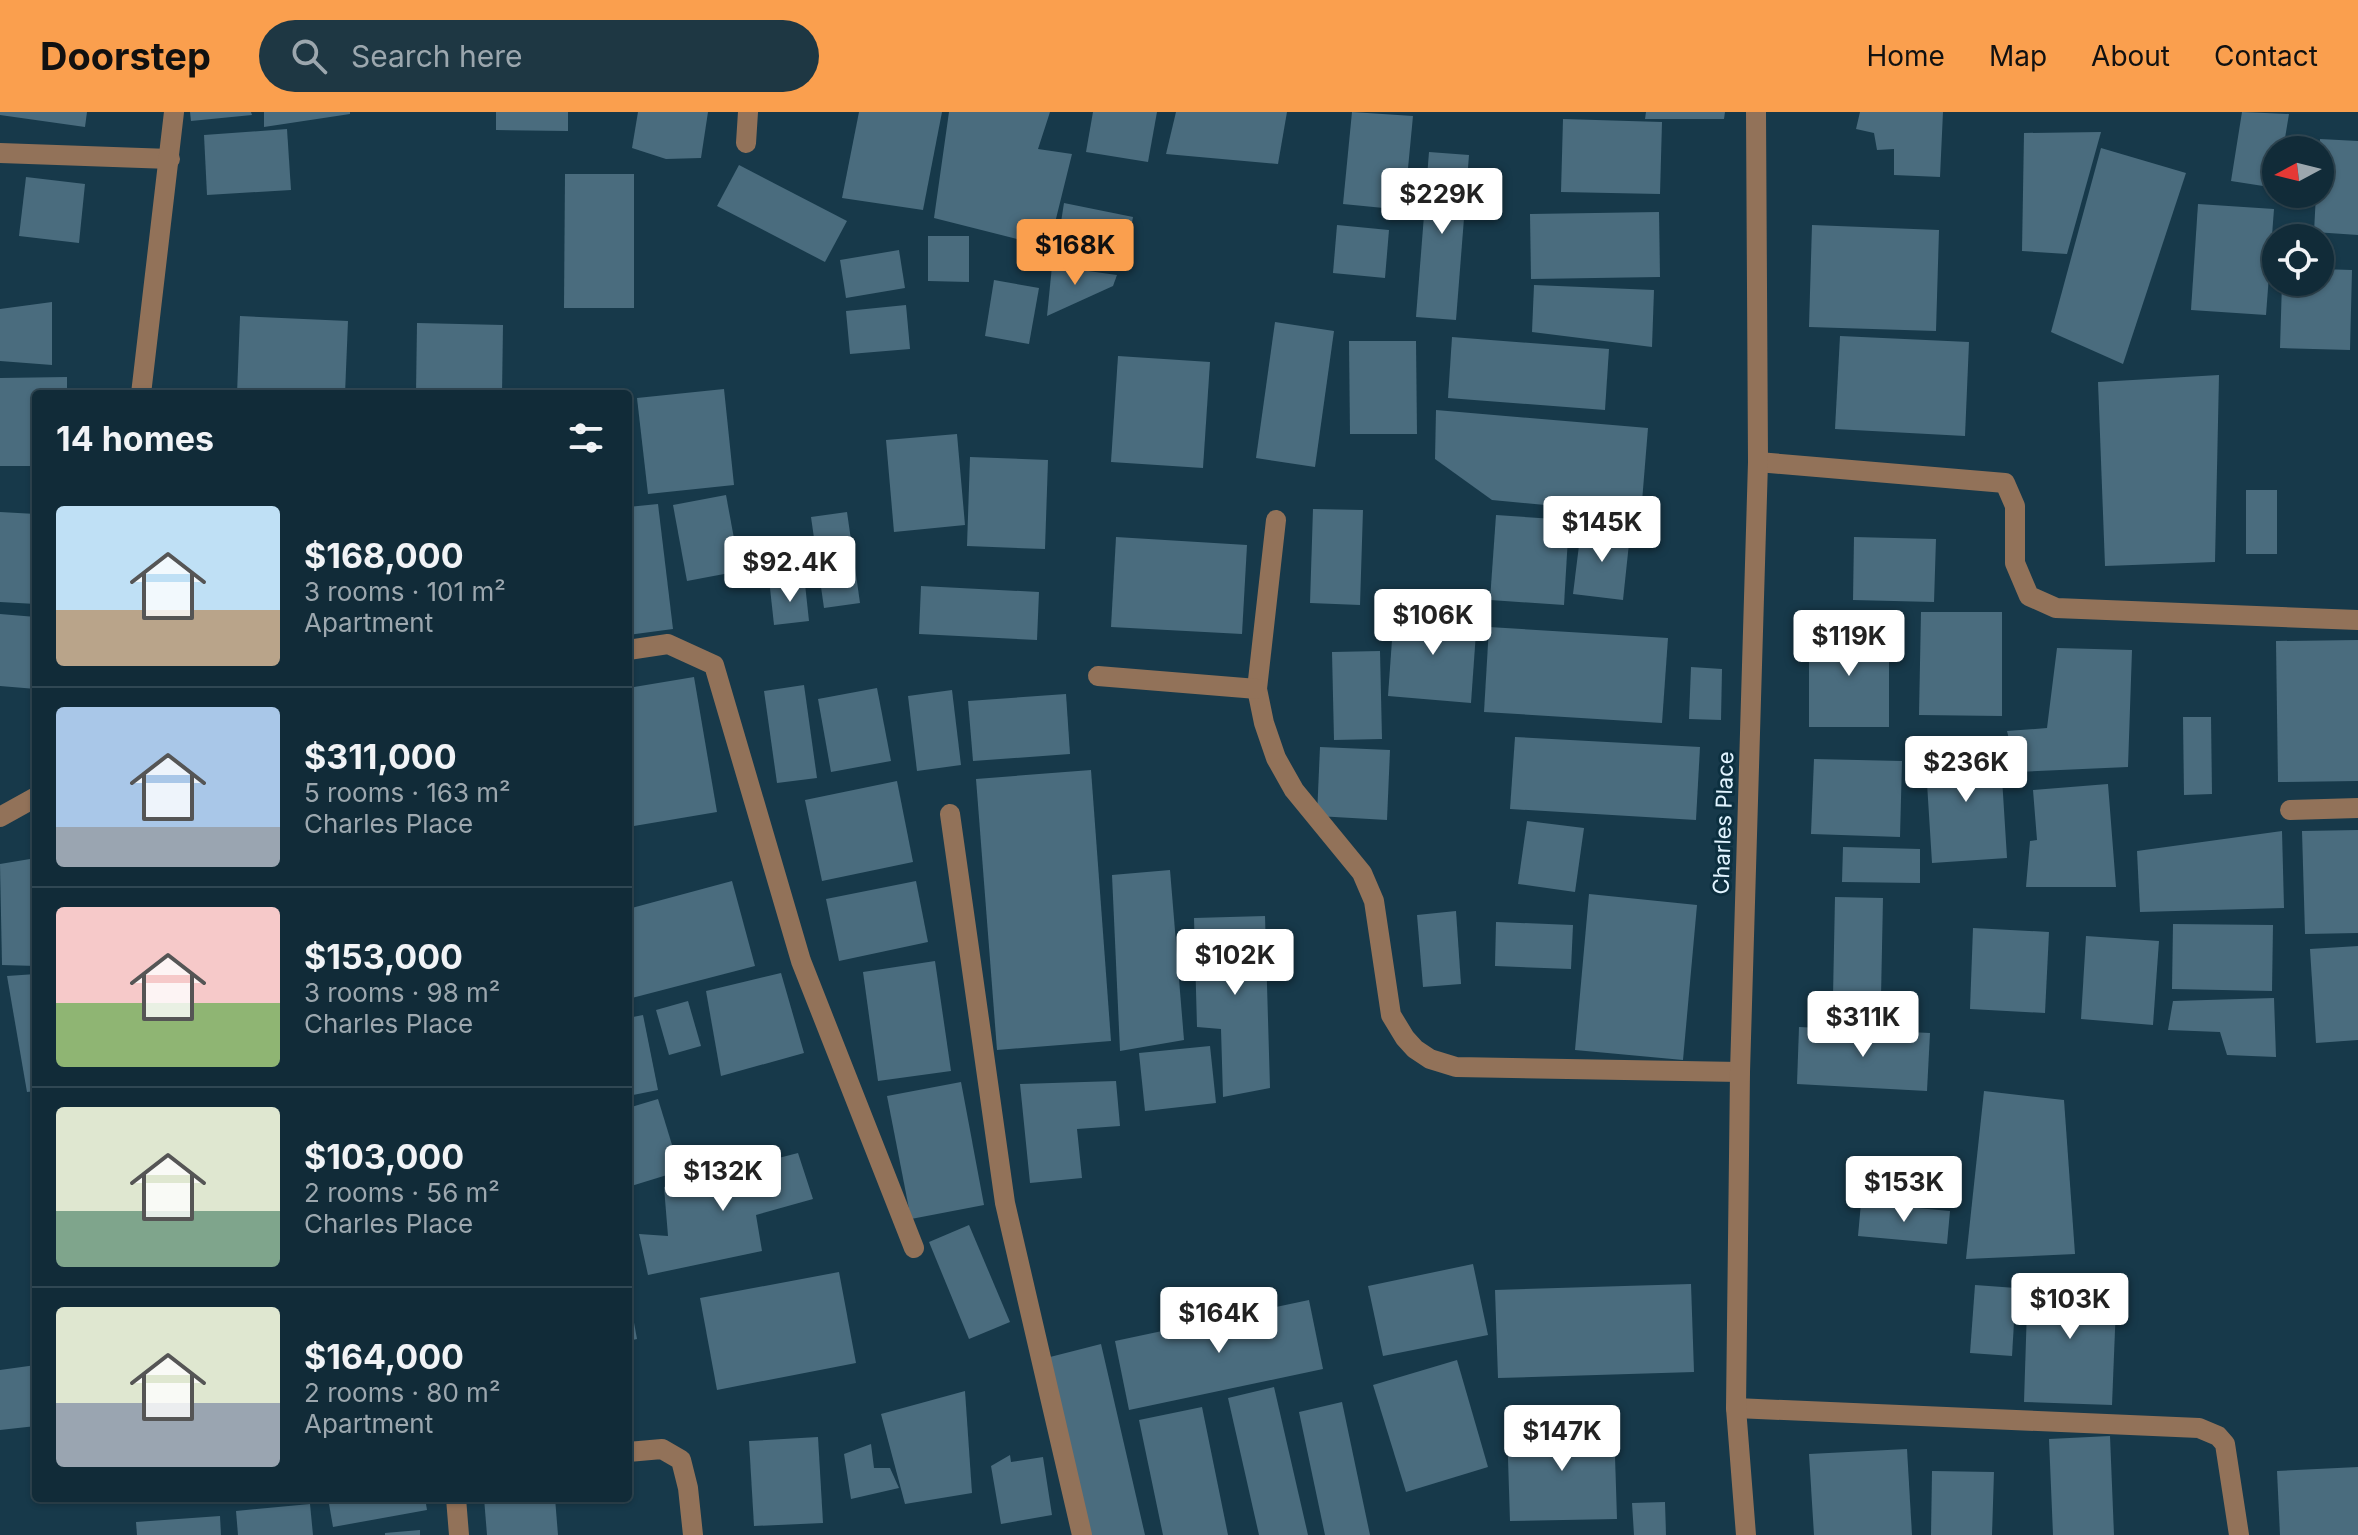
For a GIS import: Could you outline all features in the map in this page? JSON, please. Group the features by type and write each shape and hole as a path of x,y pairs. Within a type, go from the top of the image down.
{"street":[{"path":"141,390 174,112"},
{"path":"746,143 748,112"},
{"name":"Charles Place","path":"1746,1535 1736,1408 1740,1072 1758,462 1756,112"},
{"path":"0,153 170,159"},
{"path":"1758,462 2005,483 2015,506 2015,563 2029,596 2056,608 2358,620"},
{"path":"1276,520 1257,689 1276,758 1294,790 1362,873 1374,901 1391,1015 1415,1049 1430,1059 1456,1067 1740,1072"},
{"path":"632,649 668,644 714,665 801,961 914,1248"},
{"path":"1098,676 1257,689"},
{"path":"0,817 32,799"},
{"path":"2290,810 2358,808"},
{"path":"950,814 1005,1203 1082,1535"},
{"path":"1736,1408 2199,1428 2218,1436 2225,1444 2239,1535"},
{"path":"632,1452 662,1449 681,1460 693,1535"},
{"path":"456,1502 459,1535"}],"building":[{"path":"0,112 87,112 85,127 0,115"},
{"path":"190,112 251,112 252,115 191,121"},
{"path":"264,112 350,112 350,114 264,127"},
{"path":"496,112 568,112 568,131 496,130"},
{"path":"638,112 708,112 701,158 666,159 632,148"},
{"path":"859,112 942,112 923,210 842,198"},
{"path":"949,112 1050,112 1038,149 1072,154 1049,247 934,218"},
{"path":"1093,112 1157,112 1148,162 1086,152"},
{"path":"1176,112 1287,112 1278,164 1166,154"},
{"path":"1352,112 1413,116 1404,210 1343,204"},
{"path":"1646,112 1725,112 1724,119 1645,119"},
{"path":"1860,112 1943,112 1940,177 1894,175 1894,149 1877,150 1874,133 1856,129"},
{"path":"2242,112 2289,114 2285,136 2262,136 2262,186 2231,181"},
{"path":"1563,119 1662,122 1660,194 1561,192"},
{"path":"287,129 291,190 207,195 204,135"},
{"path":"2101,132 2067,254 2022,251 2024,133"},
{"path":"2334,140 2358,141 2358,235 2334,233 2334,224 2314,224 2315,208 2334,208"},
{"path":"2101,148 2186,173 2123,364 2051,332"},
{"path":"1429,152 1469,155 1456,320 1416,317"},
{"path":"739,165 847,221 825,262 717,206"},
{"path":"565,174 634,174 634,308 564,308"},
{"path":"26,177 85,184 79,243 19,236"},
{"path":"1064,203 1133,217 1123,271 1055,260"},
{"path":"2198,204 2274,209 2273,224 2262,224 2262,296 2267,296 2266,315 2191,310"},
{"path":"1659,212 1660,277 1531,279 1530,214"},
{"path":"1337,225 1389,230 1385,278 1333,273"},
{"path":"1812,225 1939,230 1936,331 1809,327"},
{"path":"928,236 969,236 969,282 928,281"},
{"path":"899,250 905,288 846,298 840,260"},
{"path":"1052,266 1117,275 1113,286 1047,316"},
{"path":"2334,269 2352,270 2350,350 2280,348 2282,296 2334,296"},
{"path":"994,280 1039,288 1029,344 985,336"},
{"path":"1534,285 1654,290 1652,347 1532,332"},
{"path":"52,302 52,365 0,361 0,309"},
{"path":"906,305 910,349 850,354 846,311"},
{"path":"240,316 348,321 345,390 237,390"},
{"path":"1275,322 1334,331 1315,467 1256,458"},
{"path":"417,323 503,325 502,390 416,390"},
{"path":"1840,336 1969,342 1965,436 1835,429"},
{"path":"1452,337 1609,349 1605,410 1448,398"},
{"path":"1349,341 1416,341 1417,434 1350,434"},
{"path":"1118,356 1210,362 1203,468 1111,462"},
{"path":"2219,375 2215,562 2105,566 2098,382"},
{"path":"67,377 67,390 32,390 32,466 0,466 0,378"},
{"path":"724,389 734,485 648,494 637,398"},
{"path":"1436,410 1648,428 1641,514 1492,500 1435,459"},
{"path":"957,434 965,525 894,532 886,440"},
{"path":"970,457 1048,460 1045,549 967,546"},
{"path":"2246,490 2277,490 2277,554 2246,554"},
{"path":"726,495 740,571 687,581 673,505"},
{"path":"658,504 673,629 632,634 632,507"},
{"path":"1313,509 1363,510 1360,605 1310,603"},
{"path":"0,512 32,514 32,604 0,602"},
{"path":"847,512 860,603 824,608 811,517"},
{"path":"1496,515 1569,520 1564,605 1490,600"},
{"path":"1581,529 1630,534 1623,600 1573,594"},
{"path":"1116,537 1247,545 1242,634 1111,627"},
{"path":"1854,537 1936,539 1934,602 1853,600"},
{"path":"805,584 809,621 774,625 770,588"},
{"path":"921,586 1039,592 1037,640 919,634"},
{"path":"1394,612 1477,618 1471,703 1388,696"},
{"path":"1921,612 2002,612 2002,716 1919,715"},
{"path":"0,614 32,617 32,689 0,686"},
{"path":"1489,627 1668,638 1662,723 1484,712"},
{"path":"1809,629 1889,629 1889,727 1809,727"},
{"path":"2358,640 2358,781 2278,782 2276,641"},
{"path":"2057,648 2132,650 2128,767 2017,772 2007,731 2047,728"},
{"path":"1380,651 1382,739 1334,740 1332,652"},
{"path":"1691,667 1722,669 1721,720 1689,719"},
{"path":"694,677 717,812 632,826 632,687"},
{"path":"804,685 817,778 777,783 764,691"},
{"path":"877,688 891,761 831,772 818,699"},
{"path":"952,690 961,765 917,771 908,696"},
{"path":"1066,694 1070,754 973,761 968,701"},
{"path":"2183,717 2211,717 2212,794 2184,795"},
{"path":"1515,737 1700,747 1696,820 1510,809"},
{"path":"2000,746 2007,858 1932,863 1925,751"},
{"path":"1320,747 1390,750 1387,820 1317,816"},
{"path":"1814,759 1902,761 1900,837 1811,834"},
{"path":"1091,770 1111,1041 997,1050 976,779"},
{"path":"897,781 913,862 822,881 805,800"},
{"path":"2108,784 2116,887 2026,887 2030,841 2037,840 2033,790"},
{"path":"1527,821 1584,828 1575,892 1518,884"},
{"path":"2358,830 2358,933 2305,934 2302,831"},
{"path":"2282,831 2284,908 2140,912 2137,851"},
{"path":"1843,847 1920,849 1920,883 1842,882"},
{"path":"32,859 32,966 2,965 0,864"},
{"path":"1170,870 1184,1040 1120,1051 1112,875"},
{"path":"732,881 755,966 632,998 632,908"},
{"path":"916,881 928,942 839,961 826,899"},
{"path":"1589,894 1697,905 1683,1060 1575,1050"},
{"path":"1835,897 1883,898 1881,997 1833,996"},
{"path":"1456,911 1461,984 1423,987 1417,915"},
{"path":"1265,916 1270,1088 1223,1097 1221,1029 1197,1027 1194,918"},
{"path":"1496,922 1573,925 1571,969 1495,966"},
{"path":"2173,924 2273,925 2272,991 2172,989"},
{"path":"1973,928 2049,932 2045,1013 1970,1009"},
{"path":"2086,936 2159,941 2153,1025 2081,1019"},
{"path":"2358,946 2358,1040 2316,1043 2310,949"},
{"path":"935,961 951,1071 878,1081 863,972"},
{"path":"781,973 804,1053 721,1076 706,991"},
{"path":"32,974 32,1091 27,1092 7,976"},
{"path":"2274,998 2276,1057 2227,1055 2220,1032 2168,1030 2173,1001"},
{"path":"688,1001 701,1046 669,1055 656,1010"},
{"path":"643,1015 658,1090 632,1095 632,1017"},
{"path":"1799,1027 1930,1033 1927,1091 1797,1084"},
{"path":"1210,1046 1216,1103 1145,1111 1139,1053"},
{"path":"1116,1081 1120,1126 1077,1129 1082,1178 1030,1183 1020,1084"},
{"path":"961,1082 984,1205 911,1219 887,1096"},
{"path":"1984,1091 2064,1100 2075,1254 1966,1259"},
{"path":"658,1099 680,1171 632,1186 632,1107"},
{"path":"798,1153 813,1199 756,1215 762,1251 648,1275 639,1234 668,1236 664,1187"},
{"path":"1873,1157 1954,1161 1953,1200 1871,1196"},
{"path":"1861,1203 1950,1211 1947,1244 1858,1236"},
{"path":"969,1225 1010,1322 969,1339 929,1242"},
{"path":"1473,1264 1488,1335 1383,1356 1368,1286"},
{"path":"839,1272 856,1363 717,1390 700,1298"},
{"path":"2028,1277 2117,1280 2112,1405 2024,1402"},
{"path":"1691,1284 1694,1372 1498,1378 1495,1290"},
{"path":"1975,1285 2016,1288 2012,1356 1970,1353"},
{"path":"1309,1300 1323,1369 1129,1410 1115,1341"},
{"path":"632,1312 637,1339 632,1340"},
{"path":"1101,1344 1145,1535 1091,1535 1050,1357"},
{"path":"1457,1360 1488,1467 1406,1492 1373,1385"},
{"path":"32,1366 32,1426 0,1430 0,1370"},
{"path":"1274,1387 1308,1535 1259,1535 1228,1398"},
{"path":"965,1391 972,1493 905,1504 881,1414"},
{"path":"1342,1402 1370,1535 1325,1535 1299,1412"},
{"path":"1202,1407 1228,1535 1163,1535 1139,1420"},
{"path":"1614,1425 1617,1519 1510,1521 1507,1428"},
{"path":"2110,1436 2114,1535 2053,1535 2049,1439"},
{"path":"818,1437 823,1523 754,1526 749,1441"},
{"path":"871,1444 874,1468 890,1468 899,1488 851,1499 844,1454"},
{"path":"1907,1449 1912,1535 1814,1535 1809,1454"},
{"path":"1010,1455 1011,1462 1043,1457 1052,1515 1001,1524 991,1466"},
{"path":"2358,1467 2358,1535 2280,1535 2277,1471"},
{"path":"1932,1471 1994,1472 1992,1535 1931,1535"},
{"path":"329,1502 426,1502 427,1510 333,1527"},
{"path":"484,1502 555,1502 558,1535 487,1535"},
{"path":"1665,1502 1666,1535 1634,1535 1632,1503"},
{"path":"310,1504 313,1535 238,1535 236,1511"},
{"path":"220,1516 221,1535 137,1535 136,1522"},
{"path":"420,1530 420,1535 385,1535 385,1533"}]}
